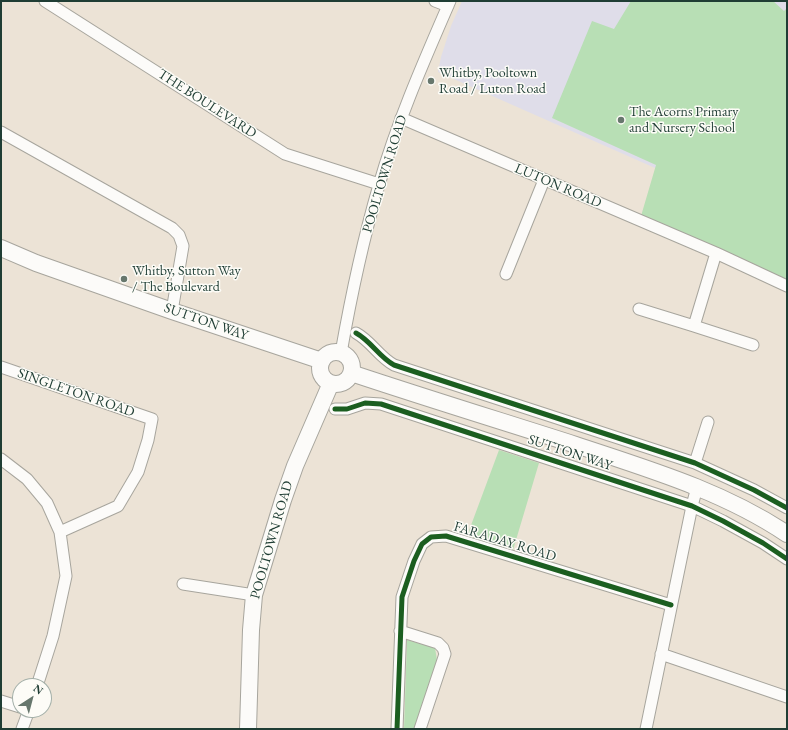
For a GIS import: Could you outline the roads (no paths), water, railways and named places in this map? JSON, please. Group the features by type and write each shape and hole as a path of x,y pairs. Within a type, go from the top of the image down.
{"main road":[{"name":"SUTTON WAY","path":"1,248 36,263 172,311 322,361"},
{"path":"335,352 341,353 349,360 351,365 351,373 339,384 331,384 323,377 321,372 322,361 329,354 335,352"},
{"name":"SUTTON WAY","path":"351,373 673,477 761,517 787,534"},
{"name":"POOLTOWN ROAD","path":"248,729 251,630 254,594 295,466 331,384"}],"street":[{"name":"THE BOULEVARD","path":"45,1 285,154 379,184"},
{"path":"435,1 449,4"},
{"name":"POOLTOWN ROAD","path":"341,353 358,264 379,184 401,118 449,4"},
{"name":"LUTON ROAD","path":"401,118 716,253 787,286"},
{"path":"1,132 172,228 180,235 183,246 172,311"},
{"path":"506,274 544,180"},
{"path":"694,326 716,253"},
{"path":"639,309 753,345"},
{"name":"SUTTON WAY","path":"356,333 383,358 394,365 695,464 754,490 787,508"},
{"name":"SINGLETON ROAD","path":"1,367 152,419 148,440 138,472 118,506 60,532"},
{"name":"SUTTON WAY","path":"335,409 347,409 356,400 365,403 381,404 692,506 763,543 787,559"},
{"path":"695,464 708,422"},
{"path":"1,459 28,479 47,503 60,532 66,576 53,636 40,678"},
{"path":"646,729 697,487"},
{"name":"FARADAY ROAD","path":"397,729 402,597 411,568 422,544 430,537 446,536 671,605"},
{"path":"184,584 254,594"},
{"path":"400,630 438,643 443,648 445,654 420,729"},
{"path":"661,654 787,697"},
{"path":"1,701 12,704"},
{"path":"22,729 26,718"}],"place":[{"name":"Whitby, Pooltown Road / Luton Road","path":"431,81"},
{"name":"The Acorns Primary and Nursery School","path":"621,120"},
{"name":"Whitby, Sutton Way / The Boulevard","path":"124,279"}]}
